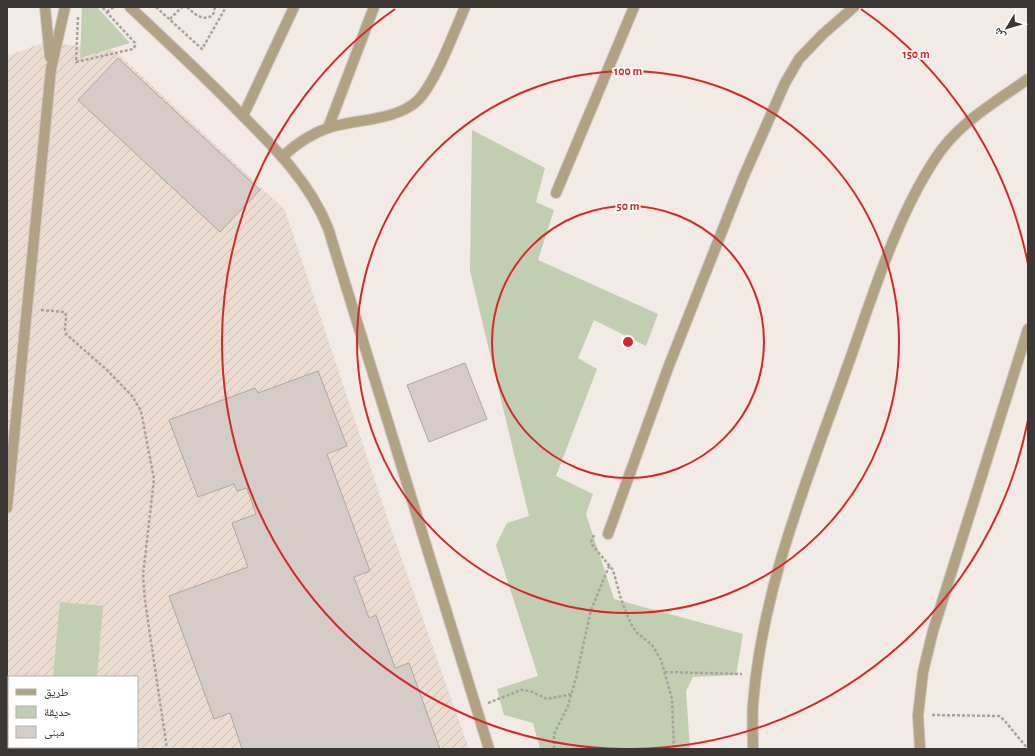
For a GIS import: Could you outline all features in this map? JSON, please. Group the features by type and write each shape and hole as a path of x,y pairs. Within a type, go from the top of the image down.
{"street":[{"path":"45,7 51,69"},
{"path":"7,508 51,69 65,7"},
{"path":"130,7 243,116 282,156 312,194 328,228 489,749"},
{"path":"243,116 294,7"},
{"path":"328,128 374,7"},
{"path":"282,156 302,140 328,128 398,113 416,102 430,83 465,7"},
{"path":"556,193 634,7"},
{"path":"608,534 668,368 737,193 785,83 799,60 823,34 854,7"},
{"path":"753,749 753,706 756,675 769,607 786,543 866,314 909,202 935,158 948,140 974,117 1028,79"},
{"path":"920,749 918,715 923,672 932,631 1028,329"}],"path":[{"path":"77,34 76,62 133,49 136,46 135,42 102,7"},
{"path":"107,12 114,7"},
{"path":"156,7 202,49 226,7"},
{"path":"170,19 182,7"},
{"path":"187,7 196,15 203,18 209,18 215,12 215,7"},
{"path":"215,12 222,14"},
{"path":"27,308 64,312 66,316 64,328 66,334 107,370 132,396 141,411 154,479 143,575 145,601 167,749"},
{"path":"608,534 600,531 596,533 591,542 595,550 610,564 630,622 636,632 656,650 665,672 674,713 674,749"},
{"path":"554,749 556,729 565,713 572,694 591,610 610,564"},
{"path":"665,672 756,675"},
{"path":"476,708 521,690 530,691 547,699 572,694"},
{"path":"918,715 998,716 1004,720 1028,749"}],"shaded area":[{"path":"45,42 114,50 285,210 390,526 469,749 7,749 7,56"}],"green space":[{"path":"82,7 97,7 130,43 80,58"},
{"path":"472,130 545,168 536,202 554,210 538,260 658,314 646,346 594,320 578,358 597,369 556,476 593,494 586,514 614,599 743,634 736,675 693,677 686,691 690,749 540,749 533,723 504,715 497,689 538,676 496,545 507,523 529,516 470,271"},
{"path":"60,602 103,606 97,676 53,676"}],"building":[{"path":"118,58 260,190 220,232 78,100"},
{"path":"465,363 487,419 429,442 407,385"},
{"path":"318,371 347,446 327,454 370,571 354,577 369,618 376,615 395,668 409,663 440,749 242,749 230,713 214,719 169,596 248,567 232,523 256,514 247,488 237,491 234,484 198,497 169,420 255,388 258,393"}]}
